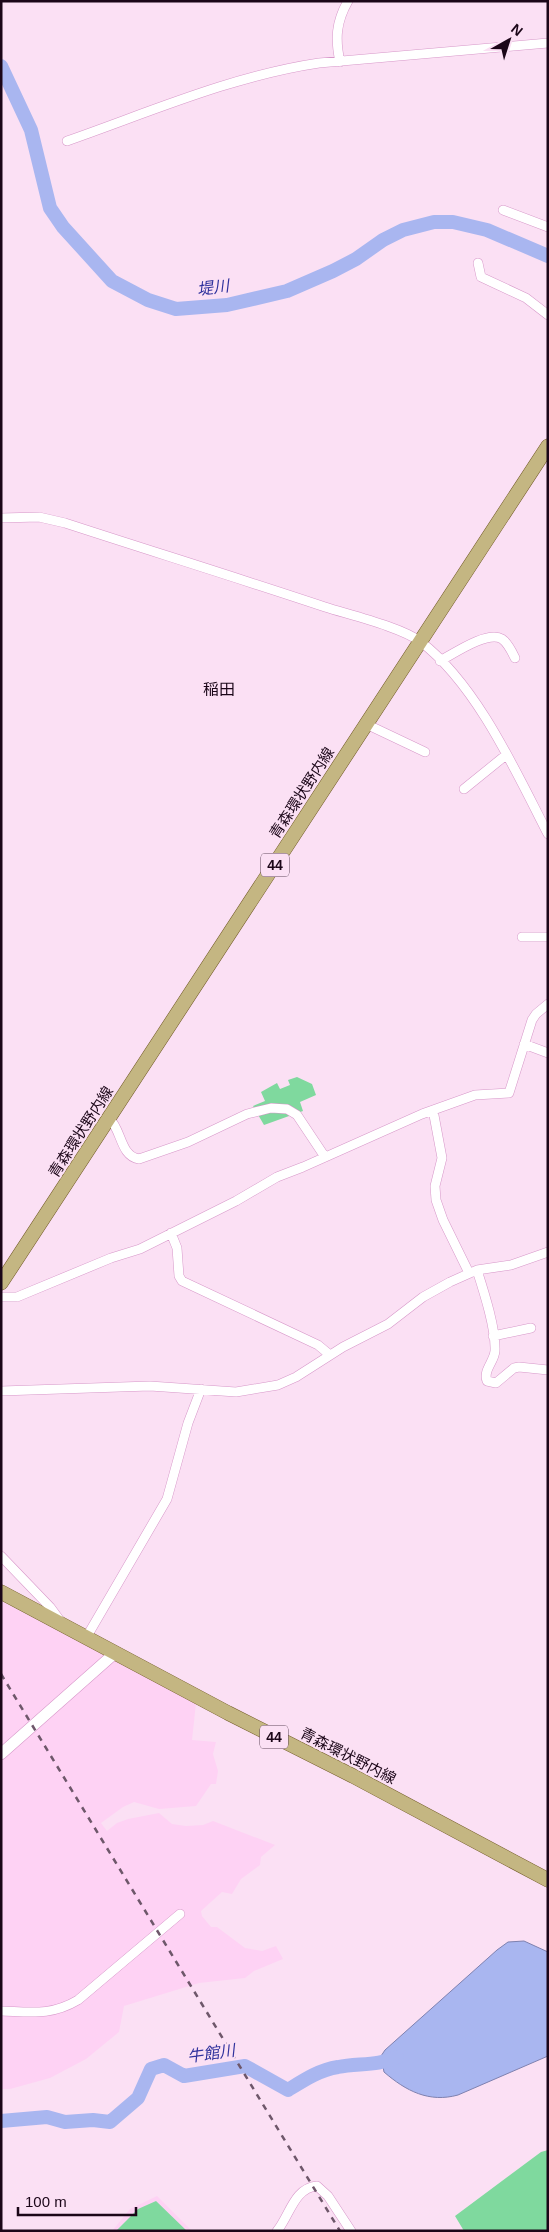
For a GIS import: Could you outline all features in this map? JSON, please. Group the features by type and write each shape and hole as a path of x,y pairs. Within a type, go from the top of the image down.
{"main road":[{"name":"青森環状野内線","path":"1,1283 548,446"},
{"name":"青森環状野内線","path":"1,1592 548,1880"}],"street":[{"path":"340,62 337,27 341,12 348,1"},
{"path":"67,141 206,91 257,75 294,67 548,43"},
{"path":"503,210 548,228"},
{"path":"478,264 481,276 526,298 548,315"},
{"path":"1,518 39,517 65,523 378,624 406,634 420,642 440,661 473,700 506,755 548,834"},
{"path":"440,661 476,642 493,636 504,640 515,658"},
{"path":"366,724 425,752"},
{"path":"464,789 506,755"},
{"path":"522,937 548,937"},
{"path":"1,1297 17,1297 110,1258 140,1249 236,1201 276,1177 433,1110 475,1095 509,1093 532,1020 548,1004"},
{"path":"524,1044 548,1054"},
{"path":"109,1118 115,1124 126,1150 133,1158 139,1160 188,1142 255,1111 271,1108 287,1109 297,1115 325,1157"},
{"path":"433,1110 442,1158 434,1186 436,1200 443,1220 473,1272 490,1316 494,1355 485,1376 490,1383 500,1381 514,1368 548,1370"},
{"path":"170,1233 177,1248 179,1276 182,1281 318,1345 330,1355"},
{"path":"1,1391 150,1386 236,1392 278,1385 305,1372 330,1355 388,1324 432,1292 473,1272 511,1265 548,1252"},
{"path":"493,1336 531,1328"},
{"path":"86,1638 167,1499 188,1423 201,1390"},
{"path":"1,1556 50,1607 63,1625"},
{"path":"1,1754 114,1653"},
{"path":"1,2011 39,2013 64,2008 78,2000 180,1914"},
{"path":"277,2231 288,2216 296,2197 303,2190 317,2186 328,2196 351,2231"}],"shaded area":[{"path":"1,1601 196,1703 192,1740 216,1742 213,1754 218,1771 216,1784 211,1784 196,1806 159,1809 134,1802 123,1807 101,1823 107,1831 117,1823 128,1819 159,1813 172,1824 186,1826 203,1825 213,1821 275,1845 261,1857 260,1865 241,1879 232,1894 222,1892 201,1911 202,1916 211,1927 217,1927 245,1948 262,1951 276,1946 283,1959 254,1971 245,1978 199,1983 124,2006 119,2032 86,2059 50,2078 10,2089 1,2089"},
{"path":"157,2196 192,2231 112,2231 130,2209"}],"green space":[{"path":"297,1077 312,1084 316,1095 300,1102 303,1111 264,1125 253,1106 265,1101 261,1092 277,1083 280,1089 290,1085 288,1080"},
{"path":"548,2150 548,2231 464,2231 455,2216 541,2152"},
{"path":"156,2201 187,2231 116,2231 138,2209"}],"water":[{"path":"524,1941 548,1952 548,2056 458,2095 447,2097 418,2094 401,2085 384,2072 381,2056 385,2050 497,1950 508,1942"}],"waterway":[{"name":"堤川","path":"1,66 31,130 50,208 63,227 112,281 148,300 176,309 227,305 287,291 356,259 383,240 403,230 434,222 453,222 487,230 548,256"},
{"name":"牛館川","path":"1,2121 47,2117 65,2122 93,2120 110,2122 138,2098 151,2069 164,2065 184,2076 245,2066 288,2090 324,2070 383,2062 397,2057"}],"railway":[{"path":"1,1674 340,2231"}],"district":[{"name":"稲田","path":"219,689"}]}
